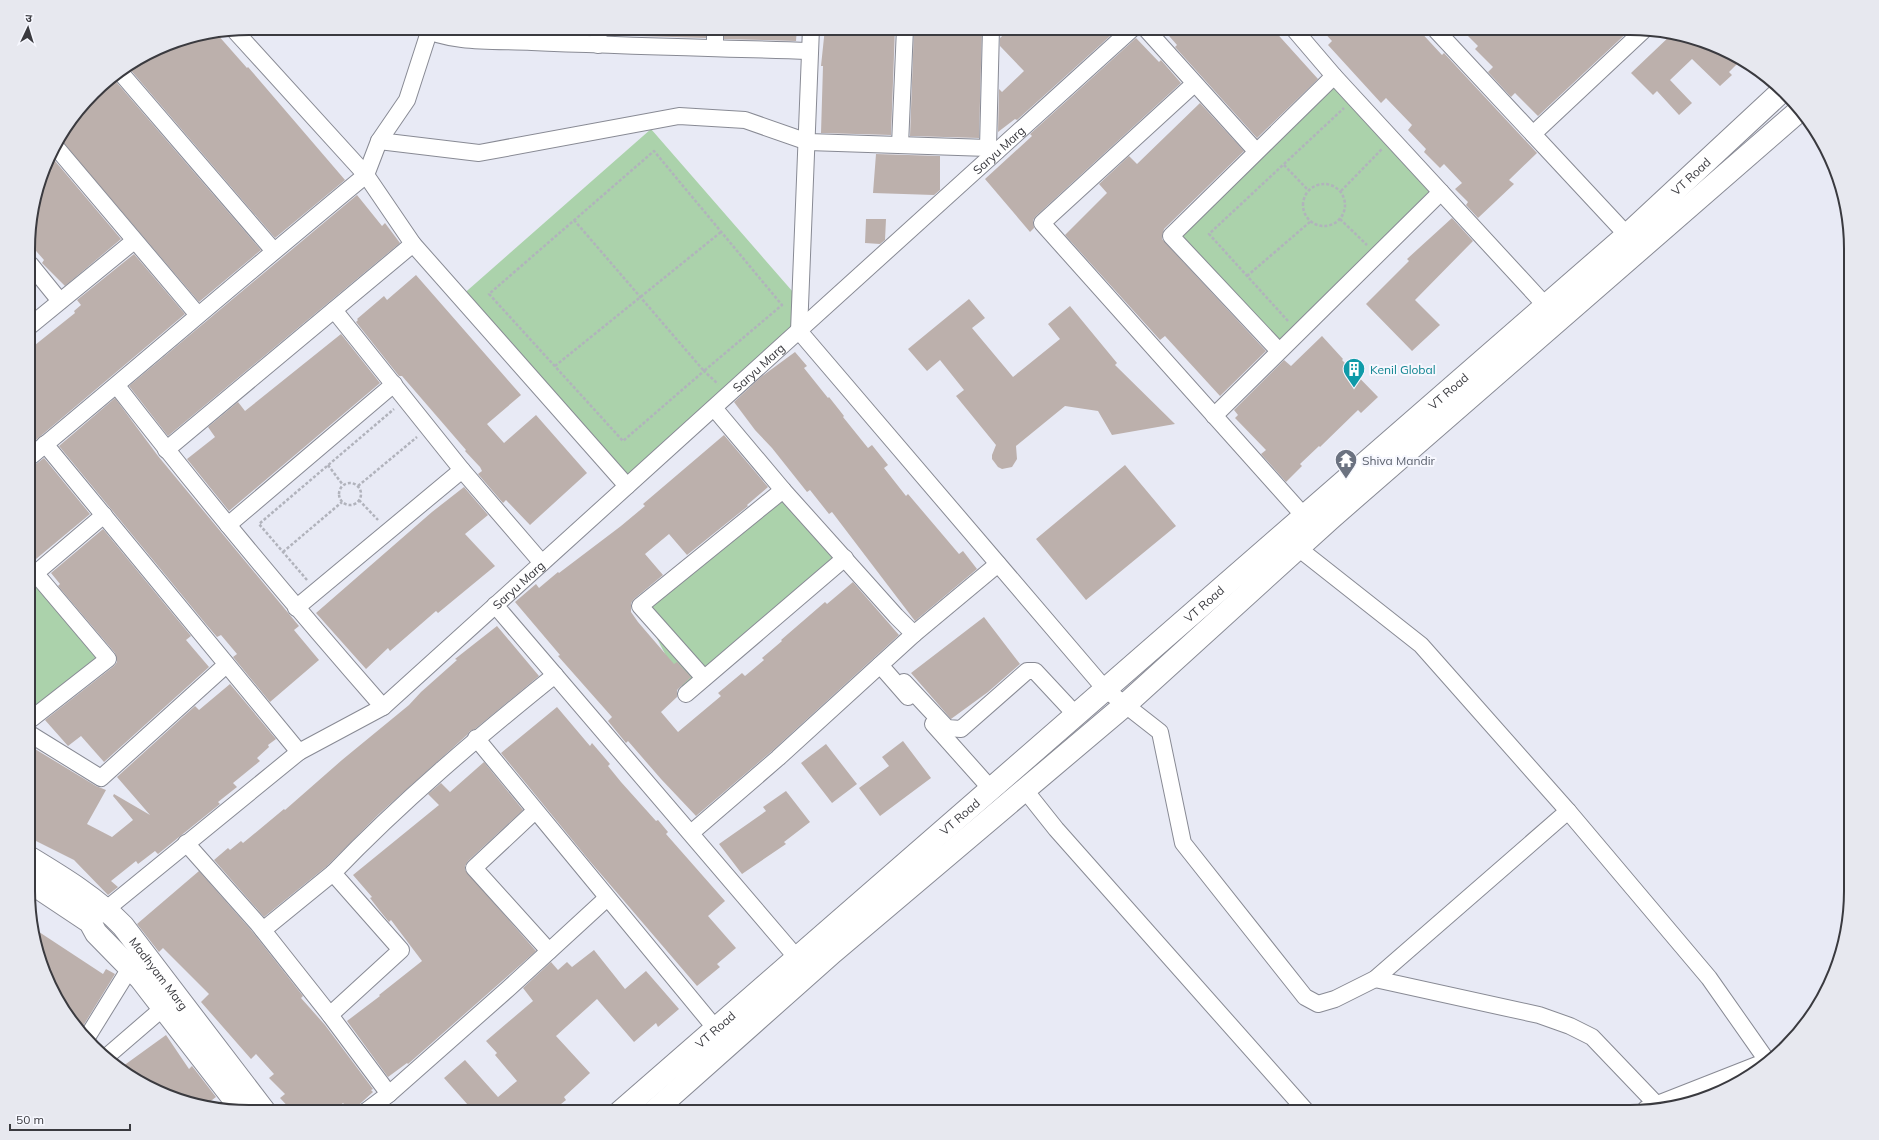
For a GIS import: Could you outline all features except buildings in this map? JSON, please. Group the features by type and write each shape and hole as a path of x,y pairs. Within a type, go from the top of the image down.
{"street":[{"path":"240,35 366,175 413,244 627,486"},
{"path":"35,453 117,386 198,315 366,175 379,142 407,100 425,35"},
{"path":"444,35 454,38 598,45 810,52"},
{"path":"598,45 599,35"},
{"path":"715,35 715,48"},
{"path":"811,35 808,142 799,331 1105,689 1160,732 1183,843 1305,997 1318,1004 1334,999 1375,979 1568,811"},
{"path":"900,145 905,35"},
{"path":"379,142 479,153 679,116 745,120 808,142 993,150 991,35"},
{"name":"Saryu Marg","path":"98,915 299,752 383,707 799,331 993,150 1125,35"},
{"path":"1151,35 1256,151"},
{"path":"1299,35 1334,76 1546,306"},
{"path":"1441,35 1627,235"},
{"path":"1533,134 1639,35"},
{"path":"123,76 274,251"},
{"path":"1279,351 1171,236 1334,76"},
{"path":"1194,84 1042,224 1304,516"},
{"name":"VT Road","path":"632,1105 797,958 1627,235 1778,95"},
{"name":"VT Road","path":"661,1105 833,952 1125,705 1298,548 1796,114"},
{"path":"59,151 198,315"},
{"path":"1214,416 1441,192"},
{"path":"35,322 134,241"},
{"path":"166,450 413,244"},
{"path":"35,270 60,301"},
{"path":"334,310 462,470 542,563"},
{"path":"228,525 394,384"},
{"path":"117,386 166,450 296,608 383,707"},
{"path":"714,408 783,490 914,634"},
{"path":"45,444 299,752"},
{"path":"296,608 462,470"},
{"path":"704,678 640,606 783,490"},
{"path":"35,574 104,515"},
{"path":"1298,548 1421,645 1568,811 1709,978 1765,1057"},
{"path":"686,694 845,558"},
{"path":"691,834 778,758 914,634 998,564"},
{"path":"35,578 108,659 35,716"},
{"path":"495,606 797,958"},
{"path":"35,737 101,778 226,665"},
{"path":"880,665 991,789"},
{"path":"904,682 947,728 961,729 1026,671 1035,671 1076,715"},
{"path":"263,930 333,872 360,845 476,738 555,675"},
{"path":"476,738 606,898 716,1029"},
{"path":"1025,790 1056,829 1301,1105"},
{"path":"535,811 474,868 549,951"},
{"path":"186,843 263,930 330,1015 389,1094"},
{"name":"Madhyam Marg","path":"35,861 62,877 98,915"},
{"path":"330,1015 401,950 333,872"},
{"name":"Madhyam Marg","path":"35,884 122,926 260,1105"},
{"path":"374,1105 389,1094 606,898"},
{"name":"Madhyam Marg","path":"98,915 96,932 140,978 232,1105"},
{"path":"89,1033 130,968"},
{"path":"1375,979 1539,1015 1570,1026 1592,1037 1650,1104"},
{"path":"110,1054 163,1008"},
{"path":"1687,1097 1715,1088"}],"path":[{"path":"1294,316 1288,322 1209,234 1355,98"},
{"path":"1341,191 1392,139"},
{"path":"654,151 782,305 623,441 489,294 574,220 654,151"},
{"path":"1284,165 1308,190"},
{"path":"1321,183 1335,186 1341,191 1345,202 1345,208 1340,219 1335,223 1322,226 1311,221 1303,210 1304,196 1308,190 1314,186 1321,183"},
{"path":"1340,219 1369,247"},
{"path":"574,220 704,371 729,394"},
{"path":"1247,276 1311,221"},
{"path":"555,366 721,232"},
{"path":"311,585 259,524 395,408 400,414"},
{"path":"358,486 419,436 414,430"},
{"path":"328,465 343,485"},
{"path":"349,483 358,486 361,493 359,500 352,505 342,502 338,495 343,485 349,483"},
{"path":"359,500 380,523"},
{"path":"283,552 342,502"}],"green space":[{"path":"1334,76 1441,192 1279,351 1171,236"},
{"path":"651,129 800,300 799,331 627,486 460,297"},
{"path":"783,490 845,558 686,694 640,606"},
{"path":"35,583 108,659 35,716"}],"place":[{"name":"Kenil Global","path":"1354,388"},
{"name":"Shiva Mandir","path":"1346,480"}]}
